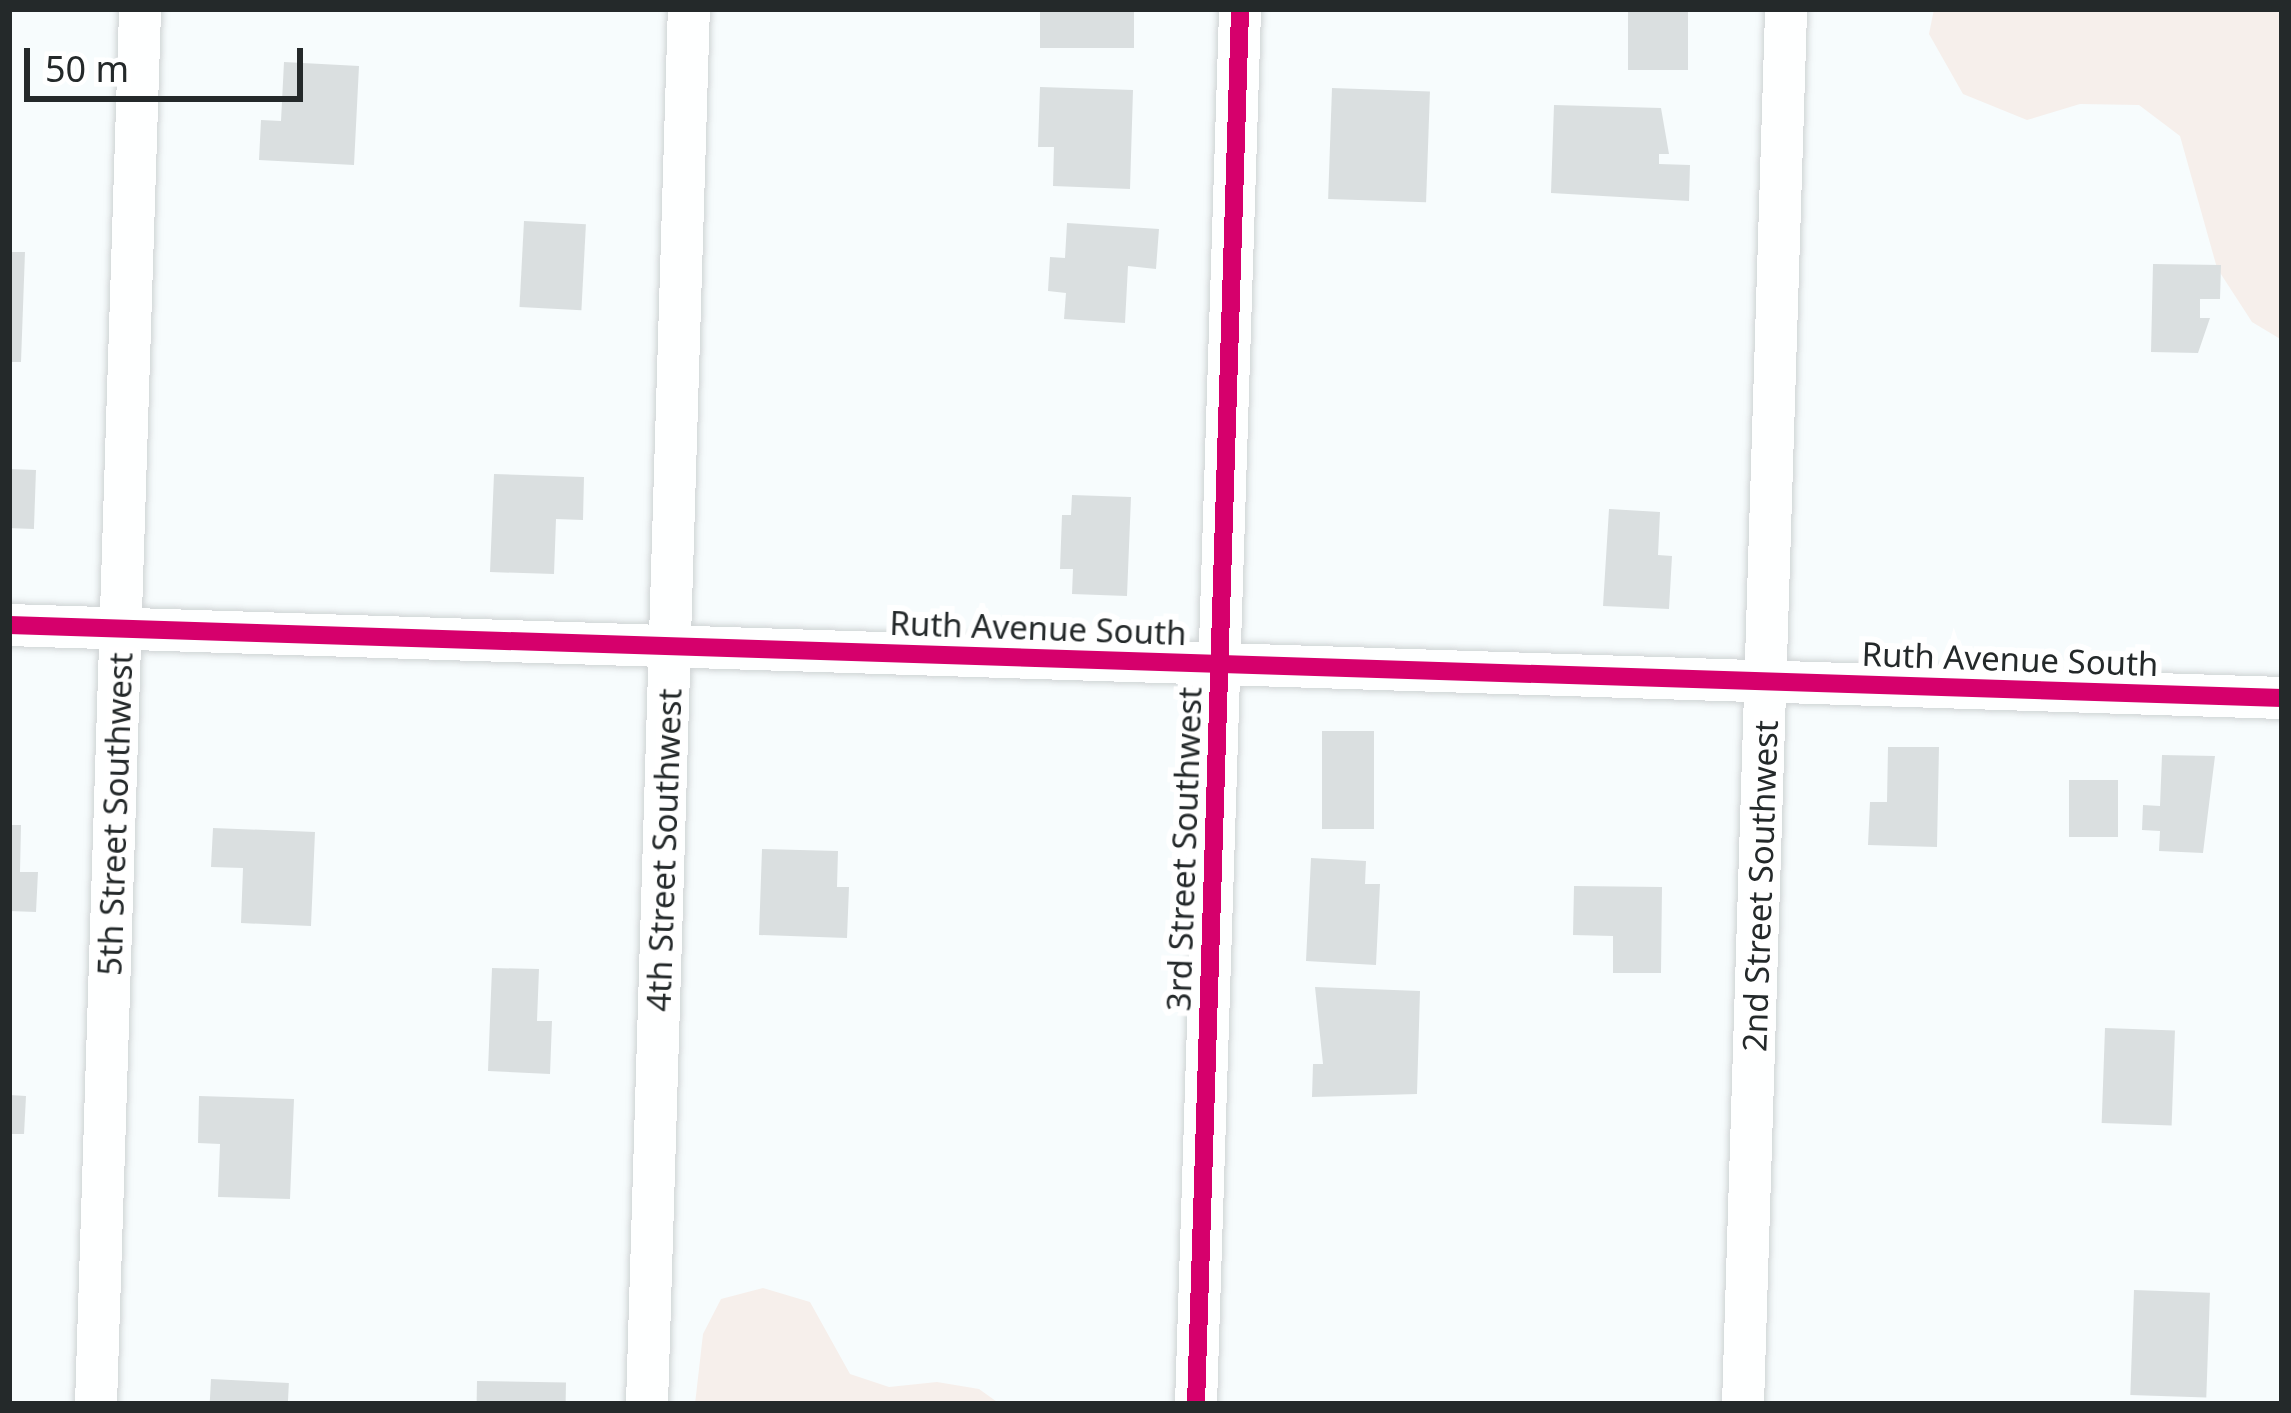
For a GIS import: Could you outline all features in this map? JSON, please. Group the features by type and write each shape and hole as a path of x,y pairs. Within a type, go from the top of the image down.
{"street":[{"name":"5th Street Southwest","path":"96,1404 140,9"},
{"name":"4th Street Southwest","path":"646,1404 689,9"},
{"name":"3rd Street Southwest","path":"1196,1404 1240,9"},
{"name":"2nd Street Southwest","path":"1743,1404 1786,9"},
{"name":"Ruth Avenue South","path":"9,625 2282,698"}],"shaded area":[{"path":"1934,9 2282,9 2282,340 2252,322 2217,268 2180,136 2139,105 2080,104 2027,120 1963,94 1929,34"},
{"path":"763,1288 810,1302 850,1374 889,1387 937,1382 979,1389 1000,1404 695,1404 703,1334 721,1299"}],"building":[{"path":"1040,9 1134,9 1134,48 1040,48"},
{"path":"1628,9 1688,9 1688,70 1628,70"},
{"path":"284,62 359,66 354,165 259,160 261,120 281,121"},
{"path":"1040,87 1133,90 1130,189 1053,186 1054,147 1038,147"},
{"path":"1332,88 1430,91 1426,202 1328,199"},
{"path":"1554,105 1661,108 1669,154 1659,154 1659,164 1690,165 1689,201 1551,193"},
{"path":"524,221 586,224 581,310 519,307"},
{"path":"1067,223 1159,229 1156,269 1128,266 1125,323 1064,319 1066,293 1048,291 1050,257 1065,258"},
{"path":"9,252 25,252 21,362 9,362"},
{"path":"2153,264 2221,265 2220,299 2200,299 2200,318 2210,318 2198,353 2151,352"},
{"path":"9,469 36,470 34,529 9,528"},
{"path":"494,474 584,477 583,520 556,519 554,574 490,572"},
{"path":"1072,495 1131,497 1127,596 1072,594 1073,569 1060,569 1062,515 1071,515"},
{"path":"1609,509 1660,512 1658,555 1672,556 1669,609 1603,606"},
{"path":"1322,731 1374,731 1374,829 1322,829"},
{"path":"1888,747 1939,747 1937,847 1868,845 1870,802 1887,802"},
{"path":"2162,755 2215,756 2203,853 2159,851 2160,831 2142,830 2143,805 2160,806"},
{"path":"2069,780 2118,780 2118,837 2069,837"},
{"path":"9,825 21,825 20,872 38,872 36,912 9,911"},
{"path":"213,828 315,832 311,926 241,923 243,868 211,867"},
{"path":"762,849 838,851 837,887 849,887 847,938 759,935"},
{"path":"1311,858 1366,861 1365,884 1380,884 1376,965 1306,961"},
{"path":"1574,886 1662,887 1661,973 1613,973 1613,936 1573,935"},
{"path":"492,968 539,969 537,1021 552,1021 550,1074 488,1071"},
{"path":"1315,987 1420,991 1417,1094 1312,1097 1313,1064 1323,1064"},
{"path":"2105,1028 2175,1030 2172,1125 2102,1123"},
{"path":"9,1095 26,1096 24,1134 9,1134"},
{"path":"199,1096 294,1099 290,1199 218,1197 220,1144 198,1143"},
{"path":"2134,1290 2210,1293 2206,1398 2130,1395"},
{"path":"211,1379 289,1383 288,1404 210,1402"},
{"path":"477,1381 566,1383 566,1404 477,1404"}],"cycle path":[{"path":"1196,1404 1240,9"},
{"path":"9,625 2282,698"}]}
